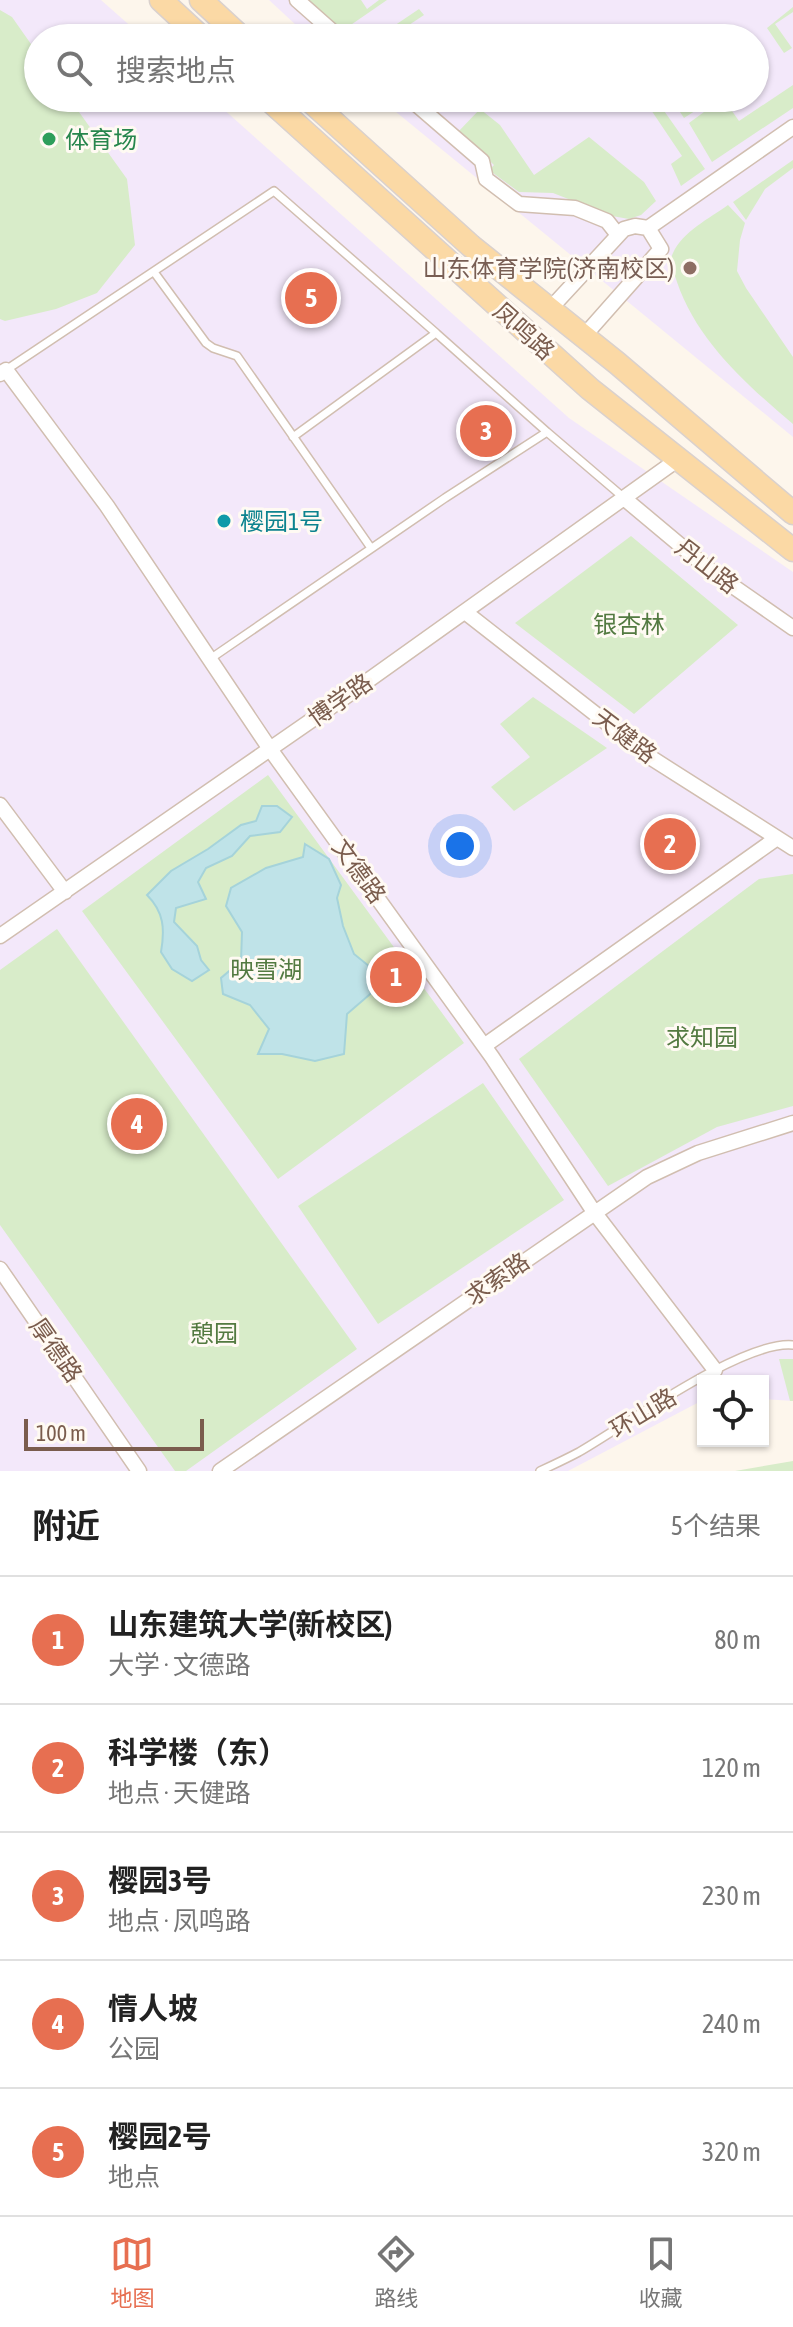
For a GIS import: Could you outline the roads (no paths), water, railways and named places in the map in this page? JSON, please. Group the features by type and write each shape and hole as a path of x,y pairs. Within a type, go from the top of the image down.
{"main road":[{"path":"161,0 187,24"},
{"path":"201,0 227,24"},
{"name":"凤鸣路","path":"283,112 579,379 793,550"},
{"name":"凤鸣路","path":"323,112 471,246 584,336 793,513"}],"street":[{"path":"297,0 324,24"},
{"path":"425,112 482,161 486,179 519,204 575,208 607,221 618,235"},
{"path":"550,309 618,235 635,226 648,228 793,127"},
{"path":"584,336 661,249 648,228"},
{"name":"文德路","path":"3,372 107,506 270,749 484,1046 594,1212 715,1370"},
{"name":"博学路","path":"0,936 465,612 677,460"},
{"name":"丹山路","path":"625,499 711,571 793,628"},
{"name":"天健路","path":"465,612 653,759 793,848"},
{"path":"0,805 65,892"},
{"path":"484,1046 777,838"},
{"name":"求索路","path":"220,1471 647,1177 698,1153 793,1123"},
{"name":"厚德路","path":"0,1269 139,1471"}],"lane":[{"path":"3,372 274,191 625,499"},
{"path":"154,272 206,343 237,356 371,548"},
{"path":"293,437 436,333"},
{"path":"210,659 547,432"},
{"name":"环山路","path":"540,1471 578,1453 715,1370 779,1344 793,1345"}],"water":[{"path":"262,806 277,806 292,817 280,832 250,836 232,856 206,868 198,882 206,899 176,908 174,922 197,946 201,960 209,970 192,981 172,969 161,952 162,921 147,895 171,871 241,825 256,821"},
{"path":"305,844 329,859 341,885 337,898 354,954 380,975 376,989 347,1014 344,1054 315,1061 282,1054 258,1054 269,1029 250,1005 223,994 221,978 241,961 242,932 226,906 231,888 266,868 303,857"}],"place":[{"name":"体育场","path":"49,139"},
{"name":"山东体育学院(济南校区)","path":"690,268"},
{"name":"樱园2号","path":"311,298"},
{"name":"樱园3号","path":"486,431"},
{"name":"樱园1号","path":"224,521"},
{"name":"科学楼（东）","path":"670,844"},
{"name":"山东建筑大学(新校区)","path":"396,977"},
{"name":"情人坡","path":"137,1124"}],"park label":[{"name":"银杏林","path":"629,624"},
{"name":"映雪湖","path":"266,969"},
{"name":"求知园","path":"702,1037"},
{"name":"憩园","path":"214,1333"}]}
